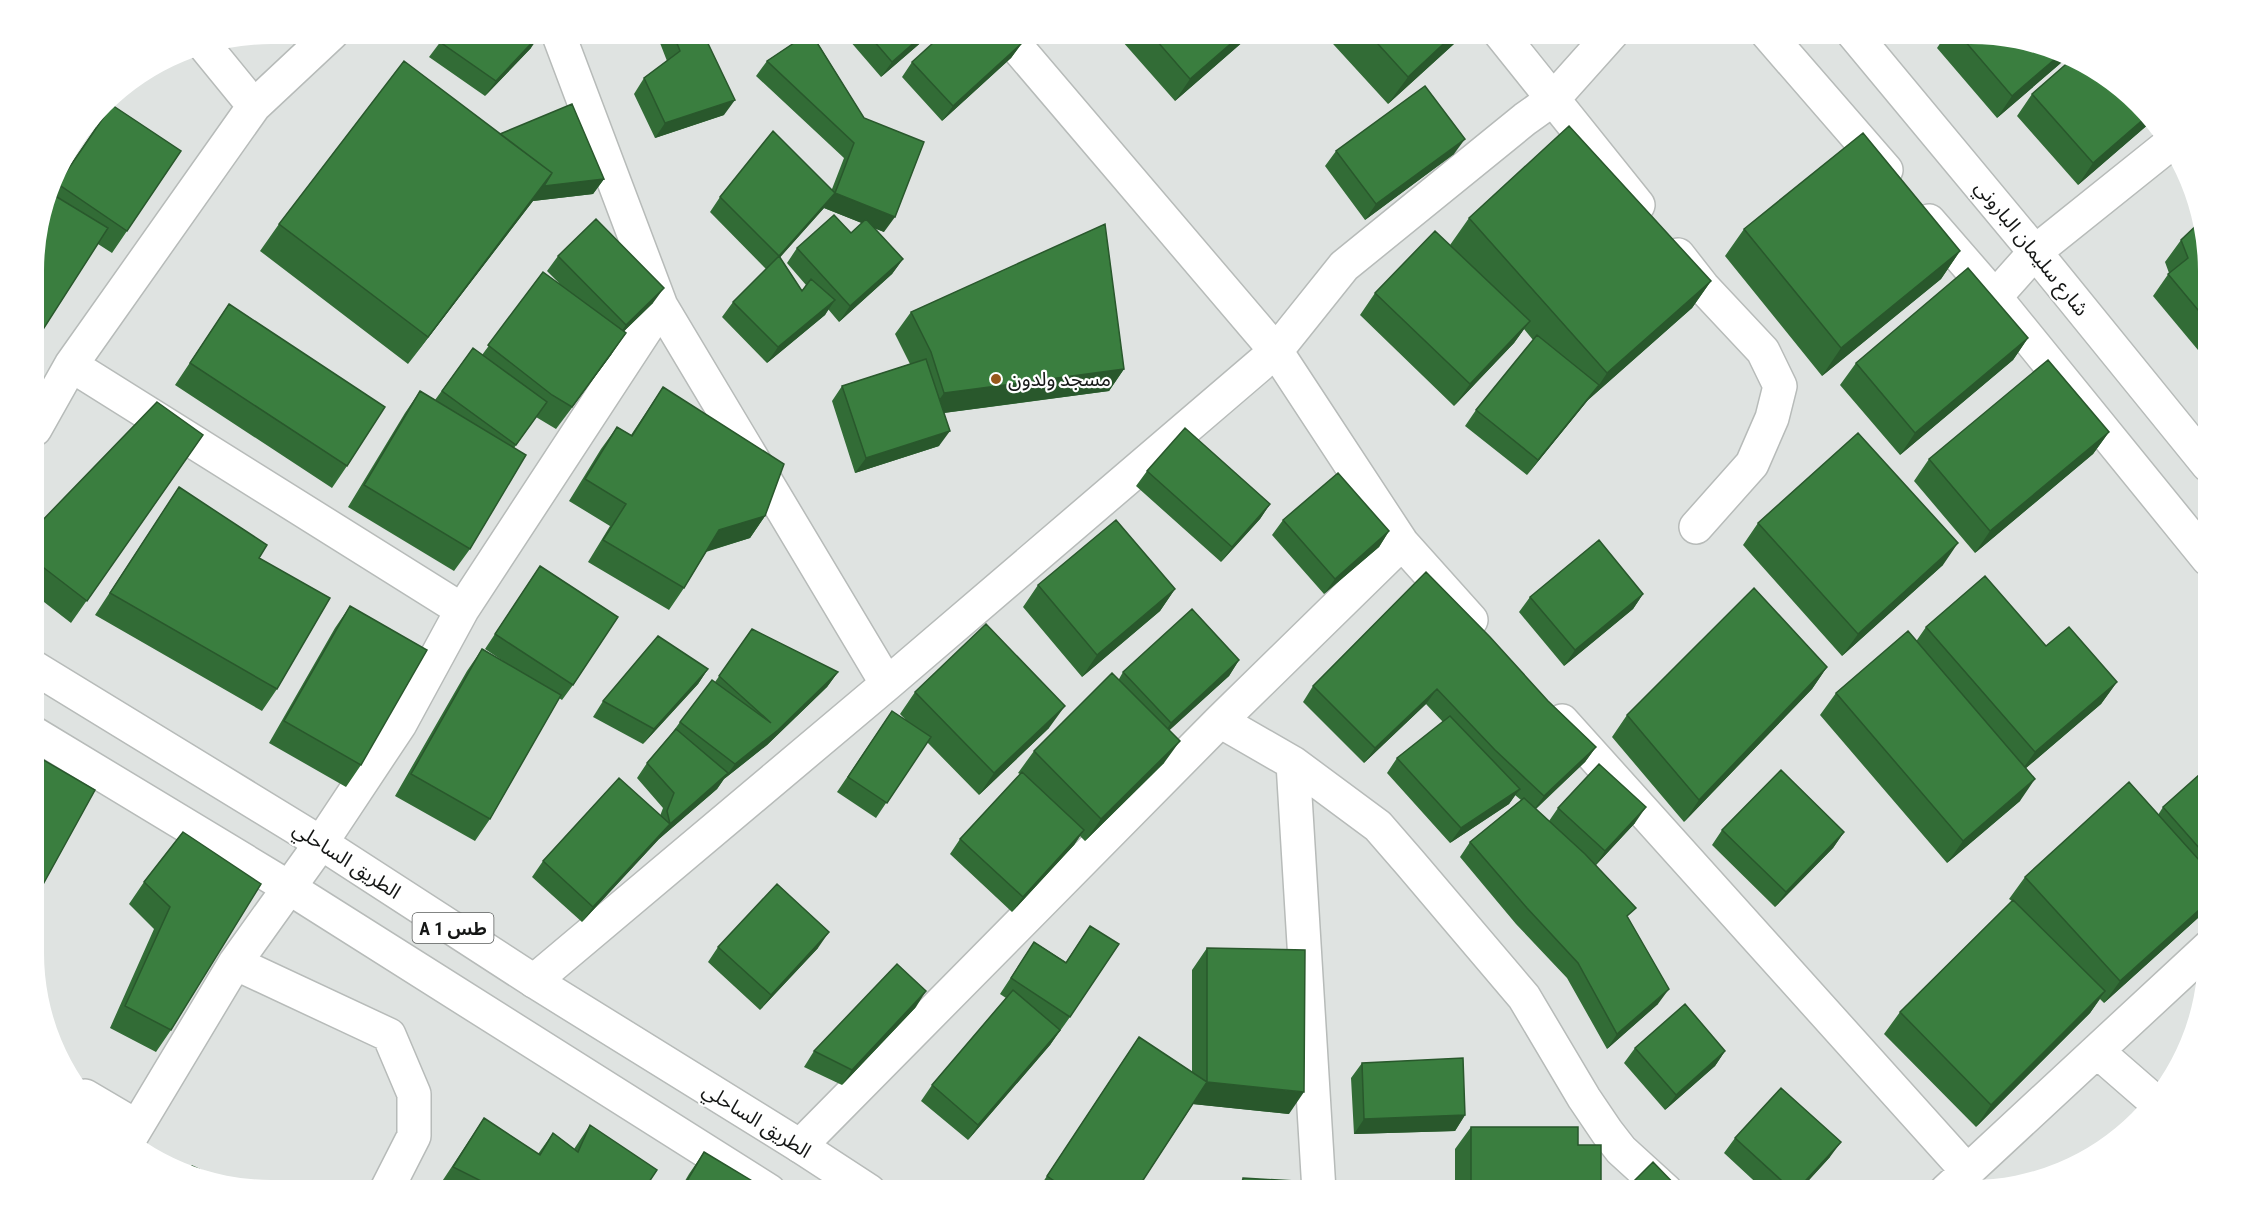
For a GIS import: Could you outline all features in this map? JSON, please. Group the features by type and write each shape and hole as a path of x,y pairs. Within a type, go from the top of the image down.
{"main road":[{"path":"44,413 71,365 254,106 320,44"},
{"path":"562,44 661,306 887,684"},
{"path":"1014,44 1276,351 1402,543 1490,641"},
{"path":"1509,44 1703,287 1763,351 1780,386 1772,418 1752,464 1696,527"},
{"path":"534,981 887,684 1276,351 1344,266 1525,119 1553,99 1602,44"},
{"path":"1777,44 1995,297 2198,547"},
{"name":"شارع سليمان الباروني","path":"1862,44 2198,453"},
{"path":"210,52 254,106"},
{"path":"1995,297 2035,252 2163,149"},
{"path":"115,1118 133,1132 235,963 321,843 400,724 462,610 661,306"},
{"path":"71,365 462,610"},
{"path":"800,1146 1220,721 1402,543"},
{"name":"الطريق الساحلي","path":"44,674 321,843 534,981 852,1180"},
{"path":"1545,703 1956,1180"},
{"path":"1220,721 1293,763 1378,826 1524,997 1607,1132 1622,1150 1654,1180"},
{"name":"A 1 طس","path":"44,739 288,887 752,1180"},
{"path":"1293,763 1318,1180"},
{"path":"1958,1180 2198,957"},
{"path":"235,963 389,1035 414,1094 414,1136 392,1180"},
{"path":"2098,1052 2148,1096"}],"building":[{"path":"443,44 531,44 496,81"},
{"path":"677,44 708,44 735,100 665,123 644,78 680,51"},
{"path":"792,44 818,44 864,118 924,142 895,217 835,193 854,143 767,61"},
{"path":"876,44 912,44 892,62"},
{"path":"932,44 1021,44 953,106 912,62"},
{"path":"1160,44 1230,44 1190,79"},
{"path":"1378,44 1443,44 1408,77"},
{"path":"1967,44 2001,45 2030,51 2054,60 2012,96"},
{"path":"404,61 552,173 428,337 279,224"},
{"path":"2066,64 2110,90 2142,121 2093,163 2032,94"},
{"path":"1425,86 1465,139 1376,204 1336,151"},
{"path":"572,104 604,179 544,186 552,173 500,134"},
{"path":"114,106 181,151 127,231 60,186 66,172 104,116"},
{"path":"1569,126 1711,281 1607,373 1469,218"},
{"path":"773,131 835,193 779,256 720,197"},
{"path":"1863,133 1960,251 1841,348 1744,229"},
{"path":"56,197 108,228 44,328 45,241"},
{"path":"834,215 851,233 866,219 903,259 850,306 797,248"},
{"path":"596,219 664,288 626,325 558,256"},
{"path":"1105,224 1124,369 944,393 931,352 911,312"},
{"path":"2194,228 2198,256 2198,310 2168,274 2188,258 2181,240"},
{"path":"1435,231 1530,321 1470,384 1375,293"},
{"path":"779,256 802,291 811,279 835,300 778,347 733,302"},
{"path":"1968,268 2028,338 1915,433 1856,363"},
{"path":"543,272 626,333 572,407 552,395 488,345"},
{"path":"229,304 385,407 347,466 190,363"},
{"path":"1537,335 1599,385 1538,460 1476,410"},
{"path":"473,348 547,402 516,445 442,391"},
{"path":"926,359 950,431 866,458 842,386"},
{"path":"2048,360 2109,432 1990,531 1929,459"},
{"path":"663,387 784,464 765,516 719,530 684,588 603,540 626,504 585,479 617,427 632,436"},
{"path":"420,391 526,455 470,549 364,485"},
{"path":"157,402 203,435 87,601 44,568 44,519"},
{"path":"1185,428 1270,504 1232,547 1147,471"},
{"path":"1858,433 1958,543 1858,634 1758,523"},
{"path":"1338,473 1389,531 1335,579 1283,520"},
{"path":"179,487 267,545 259,558 330,598 277,689 110,593"},
{"path":"1116,520 1175,589 1097,655 1038,585"},
{"path":"1599,540 1643,594 1575,650 1530,597"},
{"path":"540,566 618,617 573,685 495,634"},
{"path":"1426,572 1490,637 1548,701 1596,747 1544,796 1495,750 1437,689 1375,748 1313,686"},
{"path":"1985,576 2046,646 2069,627 2117,682 2035,752 1926,627"},
{"path":"1754,588 1827,667 1699,800 1627,715"},
{"path":"350,606 427,650 361,765 284,721"},
{"path":"1192,609 1239,660 1171,723 1123,672"},
{"path":"986,624 1065,706 994,773 915,692"},
{"path":"752,629 838,672 778,730 735,764 680,722 712,680 771,723 719,676"},
{"path":"1908,631 2035,779 1963,841 1836,693"},
{"path":"658,636 708,669 654,729 603,701"},
{"path":"482,649 561,695 490,819 411,774"},
{"path":"1112,673 1180,741 1101,819 1034,751"},
{"path":"892,711 931,737 887,803 848,777"},
{"path":"1450,716 1520,789 1461,828 1397,758"},
{"path":"676,729 728,773 670,824 667,811 674,793 647,763"},
{"path":"44,760 95,790 44,883"},
{"path":"1599,764 1646,807 1605,851 1558,808"},
{"path":"1781,770 1844,832 1786,892 1722,830"},
{"path":"1022,772 1084,830 1023,897 960,839"},
{"path":"2198,776 2198,847 2163,807"},
{"path":"619,778 670,824 593,907 543,861"},
{"path":"2129,782 2198,859 2198,911 2120,981 2025,877"},
{"path":"1524,798 1585,854 1636,908 1627,916 1669,989 1617,1034 1578,963 1470,842"},
{"path":"183,832 261,884 171,1030 125,1006 170,907 144,882"},
{"path":"777,884 829,932 771,995 718,947"},
{"path":"2013,900 2105,991 1991,1105 1900,1012"},
{"path":"1090,926 1119,944 1070,1017 1011,978 1034,942 1066,963"},
{"path":"1207,948 1305,950 1304,1092 1207,1082"},
{"path":"897,964 926,991 852,1070 814,1051"},
{"path":"1013,990 1060,1030 978,1125 932,1085"},
{"path":"1685,1004 1725,1051 1676,1095 1635,1048"},
{"path":"1139,1037 1207,1082 1143,1180 1053,1180 1047,1176"},
{"path":"1463,1058 1465,1115 1364,1119 1362,1063"},
{"path":"1781,1088 1841,1142 1806,1180 1781,1180 1735,1138"},
{"path":"484,1118 540,1155 553,1133 578,1152 590,1125 657,1170 650,1180 479,1180 453,1167"},
{"path":"1471,1127 1578,1127 1578,1145 1601,1145 1601,1180 1471,1180"},
{"path":"704,1152 751,1180 687,1180"},
{"path":"1653,1162 1670,1180 1635,1180"},
{"path":"1243,1178 1278,1180 1243,1180"}],"place":[{"name":"مسجد ولدون","path":"996,379"}]}
